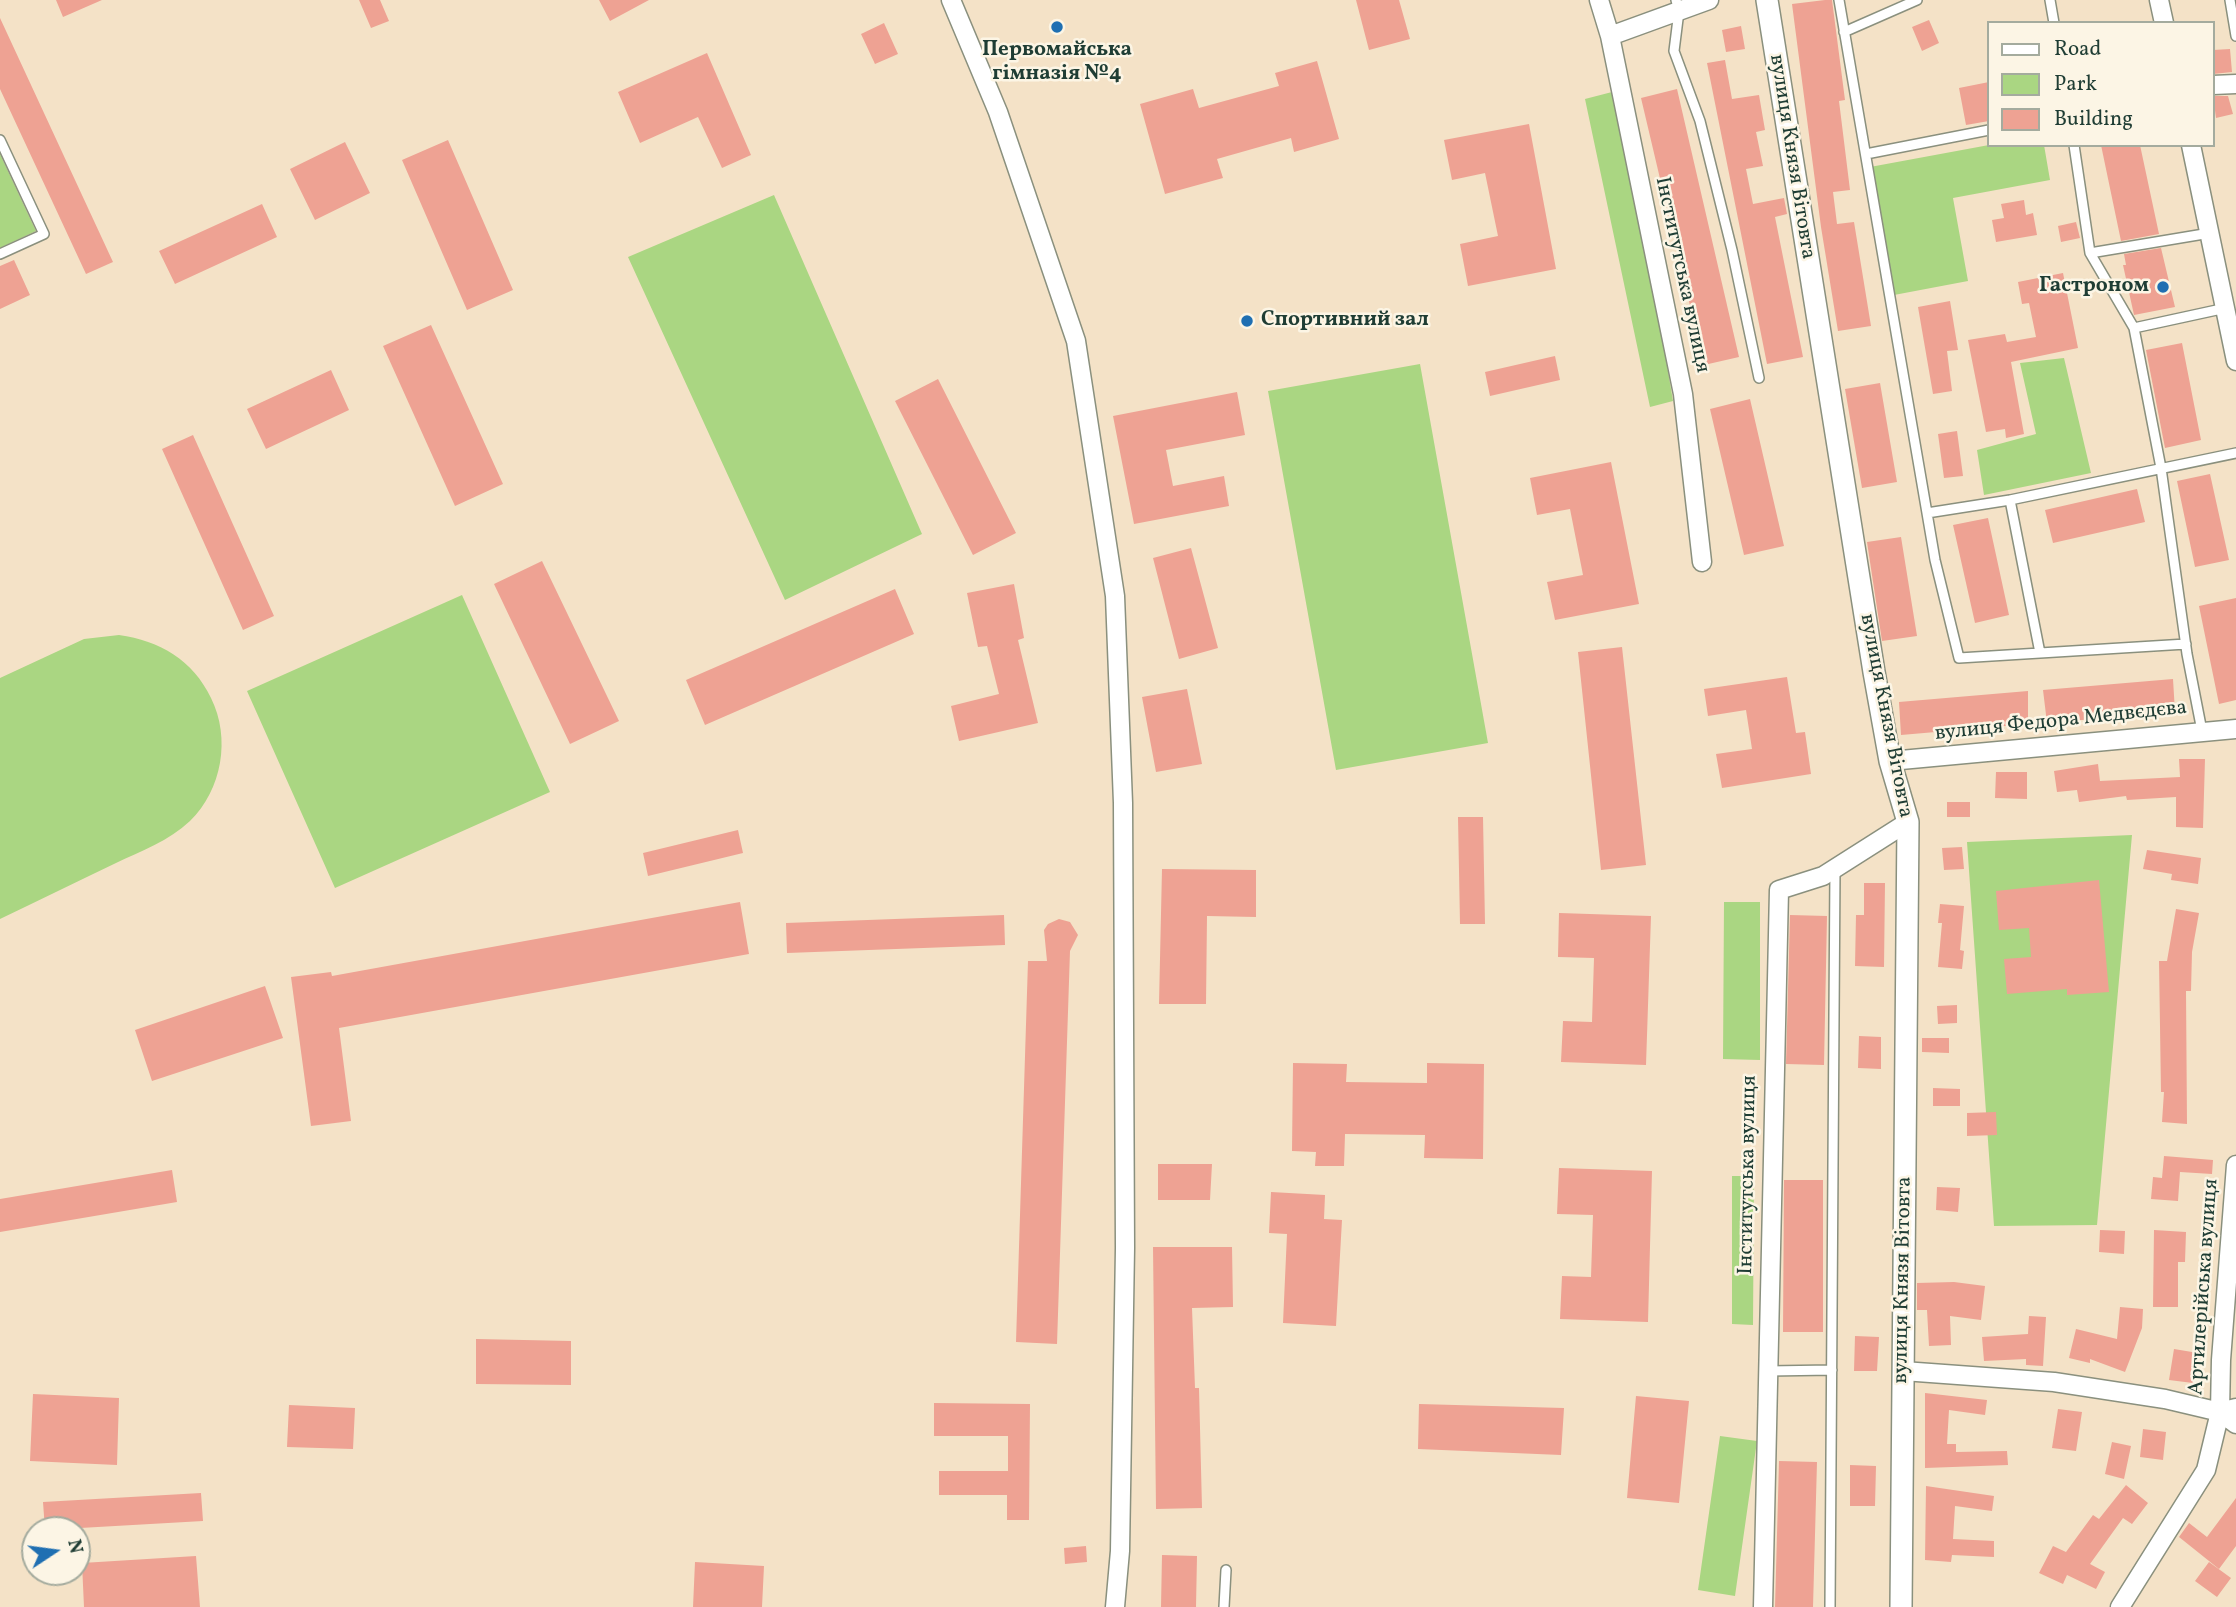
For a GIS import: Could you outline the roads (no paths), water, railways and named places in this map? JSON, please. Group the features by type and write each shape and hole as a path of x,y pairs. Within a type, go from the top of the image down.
{"street":[{"path":"951,0 998,112 1076,341 1115,596 1123,803 1125,1248 1119,1551 1115,1607"},
{"name":"Інститутська вулиця","path":"1598,0 1610,36 1683,394 1702,562"},
{"path":"1610,36 1677,6 1709,0"},
{"name":"вулиця Князя Вітовта","path":"1767,0 1823,365 1890,761 1908,822 1901,1607"},
{"path":"2159,0 2164,21"},
{"path":"2215,85 2236,83"},
{"path":"2191,147 2236,361"},
{"name":"вулиця Федора Медвєдєва","path":"1890,761 2236,729"},
{"name":"Інститутська вулиця","path":"1763,1607 1779,890 1823,876 1908,822"},
{"name":"Артилерійська вулиця","path":"2120,1607 2206,1471 2228,1410 2221,1360 2236,1165"},
{"path":"1903,1371 2054,1382 2228,1410 2236,1424"}],"lane":[{"path":"1839,0 1934,560 1959,658 2186,644"},
{"path":"1844,32 1917,0"},
{"path":"2050,0 2054,21"},
{"path":"2230,0 2236,36"},
{"path":"1677,6 1674,51 1704,134 1759,378"},
{"path":"1866,154 1988,130"},
{"path":"0,140 44,234 0,254"},
{"path":"2074,147 2090,253 2134,328 2161,468 2186,644 2202,731"},
{"path":"2090,253 2210,233"},
{"path":"2134,328 2226,308"},
{"path":"1927,513 2010,500 2236,453"},
{"path":"2010,500 2040,653"},
{"path":"1829,1607 1835,868"},
{"path":"1768,1371 1832,1370"},
{"path":"1224,1607 1226,1570"}],"place":[{"name":"Первомайська гімназія №4","path":"1057,27"},
{"name":"Гастроном","path":"2163,287"},
{"name":"Спортивний зал","path":"1247,321"}]}
